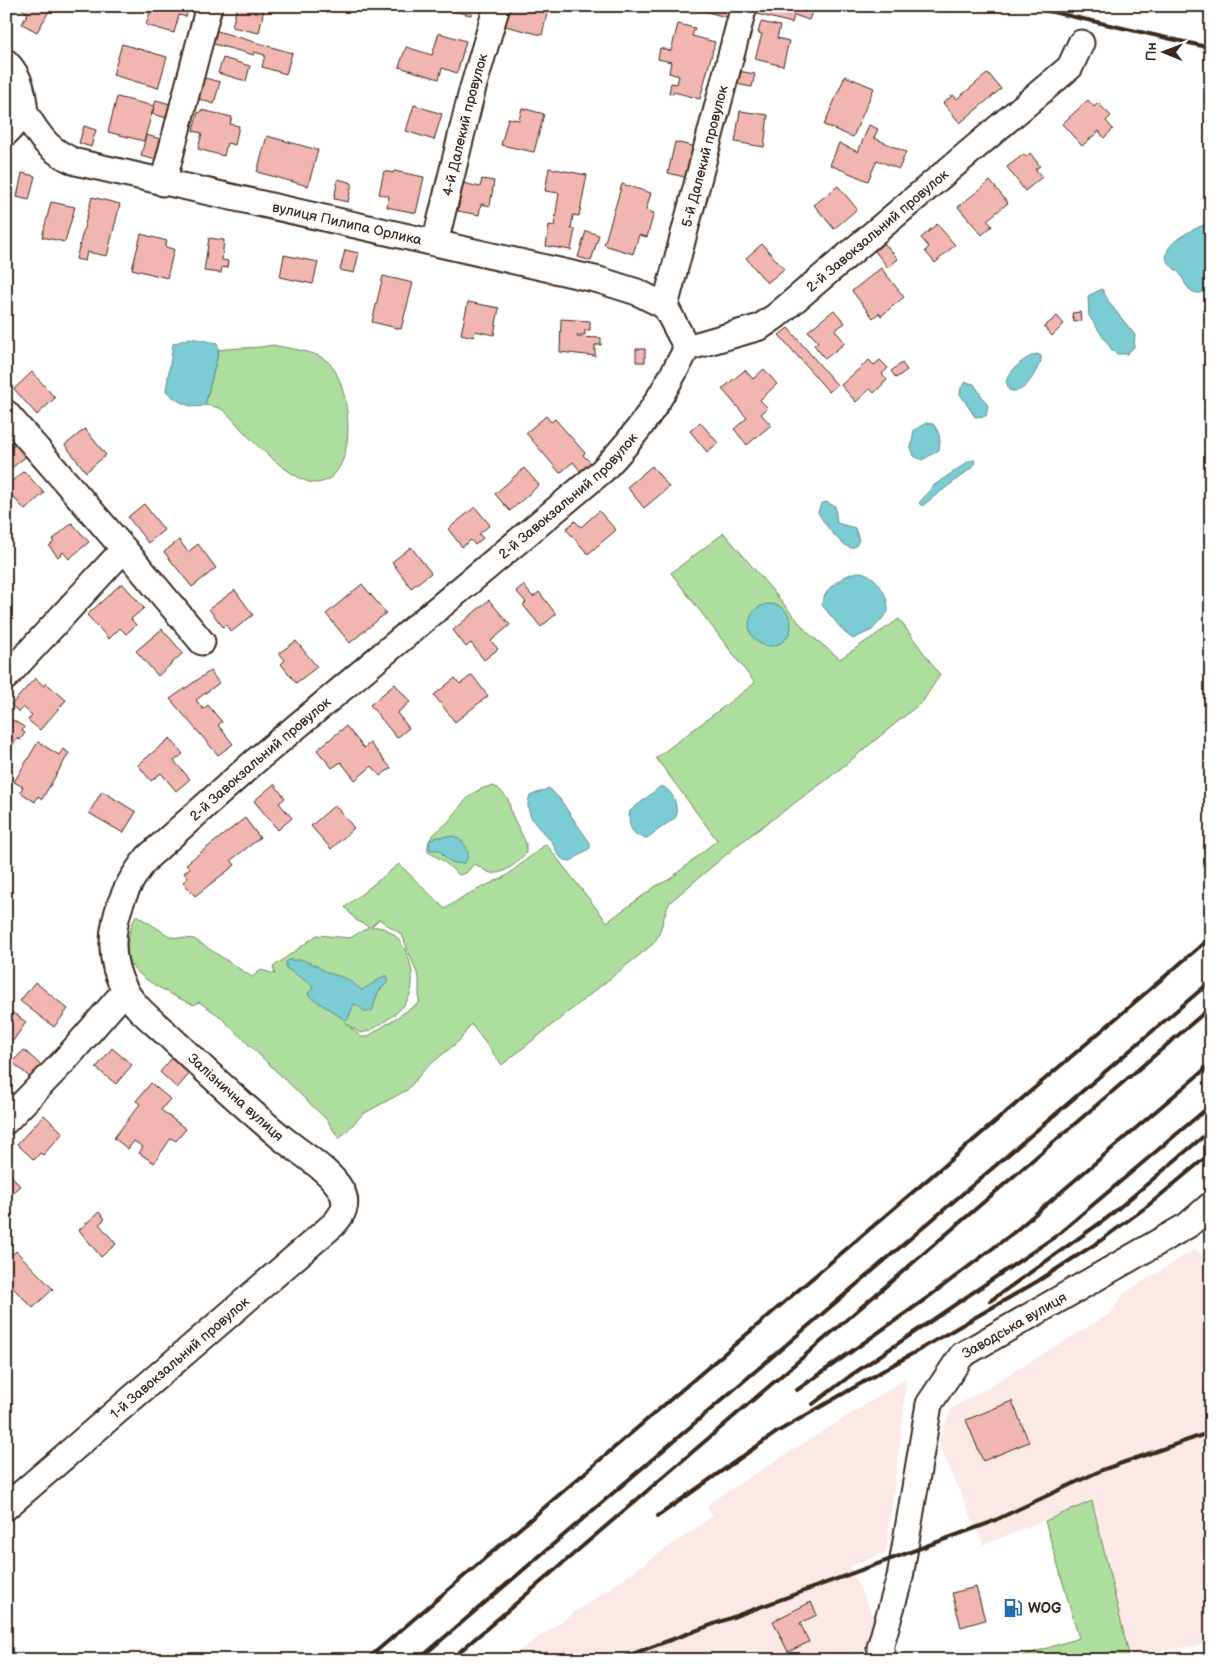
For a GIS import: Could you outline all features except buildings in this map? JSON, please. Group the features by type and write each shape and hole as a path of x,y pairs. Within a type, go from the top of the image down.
{"street":[{"path":"163,183 209,6"},
{"name":"4-й Далекий провулок","path":"435,243 472,91 497,6"},
{"name":"5-й Далекий провулок","path":"665,306 744,6"},
{"name":"2-й Завокзальний провулок","path":"125,991 116,970 113,944 115,920 122,897 130,881 148,857 254,763 602,471 628,445 648,419 687,348 760,327 776,316 1070,67 1081,43"},
{"path":"6,62 16,72 23,93 25,113 6,133"},
{"name":"вулиця Пилипа Орлика","path":"25,113 39,137 58,155 76,162 599,280 638,292 665,306"},
{"path":"665,306 687,348"},
{"path":"6,413 124,548 202,642"},
{"path":"6,677 124,548"},
{"path":"6,1121 64,1061 125,991"},
{"name":"Залізнична вулиця","path":"125,991 138,1007 202,1067 280,1137 334,1180 342,1191 345,1203"},
{"name":"1-й Завокзальний провулок","path":"6,1507 334,1224 343,1214 345,1203"},
{"name":"Заводська вулиця","path":"884,1660 880,1648 900,1577 929,1404 962,1355 1188,1226 1211,1205"}],"shaded area":[{"path":"1211,1246 1211,1644 1129,1655 1092,1501 983,1545 938,1442 951,1409 1111,1313 1123,1294 1195,1249 1201,1254"},
{"path":"906,1379 886,1552 849,1567 874,1617 873,1634 860,1660 506,1660 713,1516 708,1510 708,1505 712,1501"}],"green space":[{"path":"273,345 308,352 322,357 336,372 342,388 348,428 346,448 341,465 331,477 317,483 299,478 278,464 223,410 205,405 219,350"},
{"path":"724,533 808,633 840,659 899,619 940,675 923,701 829,778 740,843 670,902 656,940 652,945 502,1065 471,1024 460,1040 426,1068 407,1090 363,1114 339,1139 327,1120 218,1015 199,1002 194,1005 148,981 133,967 129,961 127,943 136,915 171,937 194,939 252,977 261,970 275,974 273,967 317,935 350,938 369,927 356,920 345,907 399,864 445,909 464,896 506,876 546,844 607,922 656,886 670,879 717,840 656,758 755,683 671,573","holes":["379,919 402,935 419,978 419,1003 367,1037 361,1037 344,1022 360,1033 373,1029 402,1008 409,997 412,986 410,962 400,941 392,933 382,928 371,927"]},
{"path":"492,786 498,788 508,799 512,815 526,843 526,853 514,865 498,873 488,872 474,864 466,873 459,875 442,860 428,852 429,842 471,795"},
{"path":"1092,1501 1129,1655 1108,1660 1009,1660 1079,1638 1045,1521"}],"water":[{"path":"1211,222 1211,286 1203,292 1197,293 1186,285 1168,262 1167,253 1175,241 1182,236"},
{"path":"1102,289 1110,304 1135,335 1134,347 1127,354 1117,354 1112,350 1089,316 1088,296"},
{"path":"190,338 217,343 219,350 205,405 195,407 184,404 166,391 173,344"},
{"path":"1037,354 1041,356 1041,361 1029,382 1020,390 1009,390 1006,381 1011,372 1023,361"},
{"path":"966,382 974,384 988,406 986,416 975,417 960,394 961,388"},
{"path":"926,423 933,424 937,430 940,446 939,450 922,460 914,456 911,448 914,430"},
{"path":"975,460 973,467 922,506 919,503 933,486 969,461"},
{"path":"826,502 835,506 837,523 855,528 859,540 856,546 851,548 842,543 824,522 818,512 821,504"},
{"path":"858,572 870,576 880,586 888,605 888,612 872,630 853,639 845,633 822,605 823,599 830,588 846,576"},
{"path":"774,604 782,607 788,613 791,625 788,637 782,643 766,646 758,643 752,637 749,621 752,613 758,607"},
{"path":"661,786 672,794 676,808 676,817 647,838 638,836 630,825 630,811"},
{"path":"549,788 559,798 590,843 590,848 571,861 560,857 553,844 533,821 528,809 530,796"},
{"path":"454,836 464,844 468,851 467,859 464,863 450,861 444,857 440,850 430,850 429,841 437,837"},
{"path":"289,960 303,960 324,971 347,979 362,990 386,975 388,982 378,992 372,1011 366,1012 354,1004 348,1019 345,1020 309,996 308,993 313,989 311,984 286,968 286,962"}],"railway":[{"path":"1026,6 1211,48"},
{"path":"366,1660 1211,937"},
{"path":"418,1660 1211,981"},
{"path":"450,1660 1211,1007"},
{"path":"797,1390 927,1298 1013,1233 1211,1064"},
{"path":"813,1404 850,1376 1056,1236 1211,1105"},
{"path":"990,1301 1107,1218 1211,1130"},
{"path":"658,1516 777,1432 1038,1281 1100,1241 1145,1208 1211,1153"},
{"path":"616,1660 989,1523 1102,1470 1211,1432"}],"place":[{"name":"WOG","path":"1013,1608"}]}
